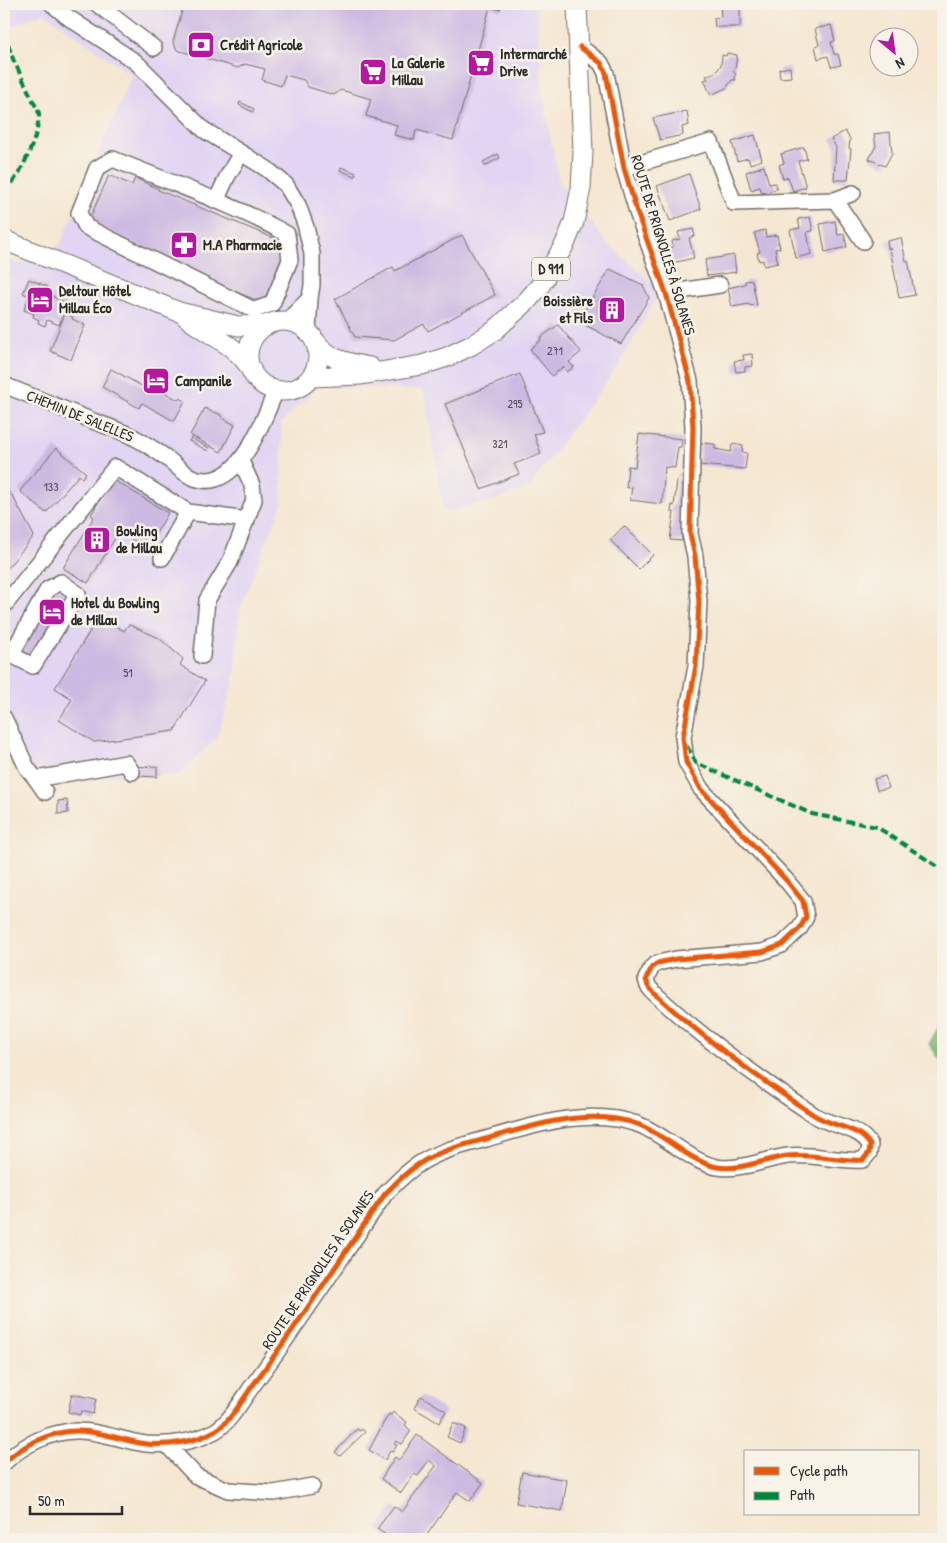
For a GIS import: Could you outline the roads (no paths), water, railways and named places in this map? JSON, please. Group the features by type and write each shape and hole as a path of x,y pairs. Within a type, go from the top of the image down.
{"main road":[{"name":"D 911","path":"311,377 361,375 422,365 447,357 472,345 494,331 540,286 565,244 578,209 581,188 583,152 578,4"},
{"path":"4,240 179,312 238,326 267,325"},
{"path":"179,312 198,327 223,341 239,353 262,384 276,390 297,388 311,377 318,361 318,349 312,336 298,324 287,321 273,322 256,334 250,346 248,354 251,369"},
{"name":"D 911","path":"312,336 330,356 339,361 386,370"}],"street":[{"path":"52,4 69,18 136,62 204,130 267,169 286,186 298,205 306,227 312,254 310,298 312,336"},
{"path":"88,4 132,37 149,44 97,4"},
{"name":"ROUTE DE PRIGNOLLES À SOLANES","path":"4,1463 11,1456 42,1438 62,1432 79,1431 145,1444 166,1444 195,1439 216,1430 281,1346 385,1194 419,1163 454,1148 547,1122 576,1117 607,1118 638,1125 705,1163 718,1167 732,1168 790,1156 815,1155 854,1161 863,1160 869,1153 870,1146 863,1136 817,1117 726,1052 669,1007 648,986 646,979 652,967 658,963 676,959 762,952 782,945 800,928 806,917 803,901 786,880 701,789 686,762 683,737 696,666 699,601 695,556 690,534 693,427 690,381 666,293 638,215 624,168 606,73 601,63 580,47"},
{"path":"624,168 711,142 734,202 835,200 852,193"},
{"path":"216,201 241,153"},
{"path":"113,159 216,201 287,234 290,260 272,304 254,310 86,227 80,212 98,168 113,159"},
{"path":"835,200 863,240"},
{"path":"666,293 720,285"},
{"path":"287,321 310,298"},
{"name":"CHEMIN DE SALELLES","path":"4,385 135,438 165,457 178,469 193,477 205,480 216,478 228,472 241,461 260,427 276,390"},
{"path":"202,656 207,600 230,562 254,500 252,485 241,461"},
{"path":"4,606 115,467 188,512 247,520"},
{"path":"162,558 188,512"},
{"path":"61,582 78,594 33,666 7,653 48,588 61,582"},
{"path":"4,718 27,768 45,792"},
{"path":"36,779 126,763 132,772"},
{"path":"166,1444 196,1476 228,1490 274,1493 312,1486"}],"place":[{"name":"Crédit Agricole","path":"201,45"},
{"name":"Intermarché Drive","path":"481,63"},
{"name":"La Galerie Millau","path":"373,72"},
{"name":"M.A Pharmacie","path":"184,245"},
{"name":"Deltour Hôtel Millau Éco","path":"40,300"},
{"name":"Boissière et Fils","path":"612,310"},
{"name":"Campanile","path":"156,381"},
{"name":"Bowling de Millau","path":"97,540"},
{"name":"Hotel du Bowling de Millau","path":"52,612"}]}
